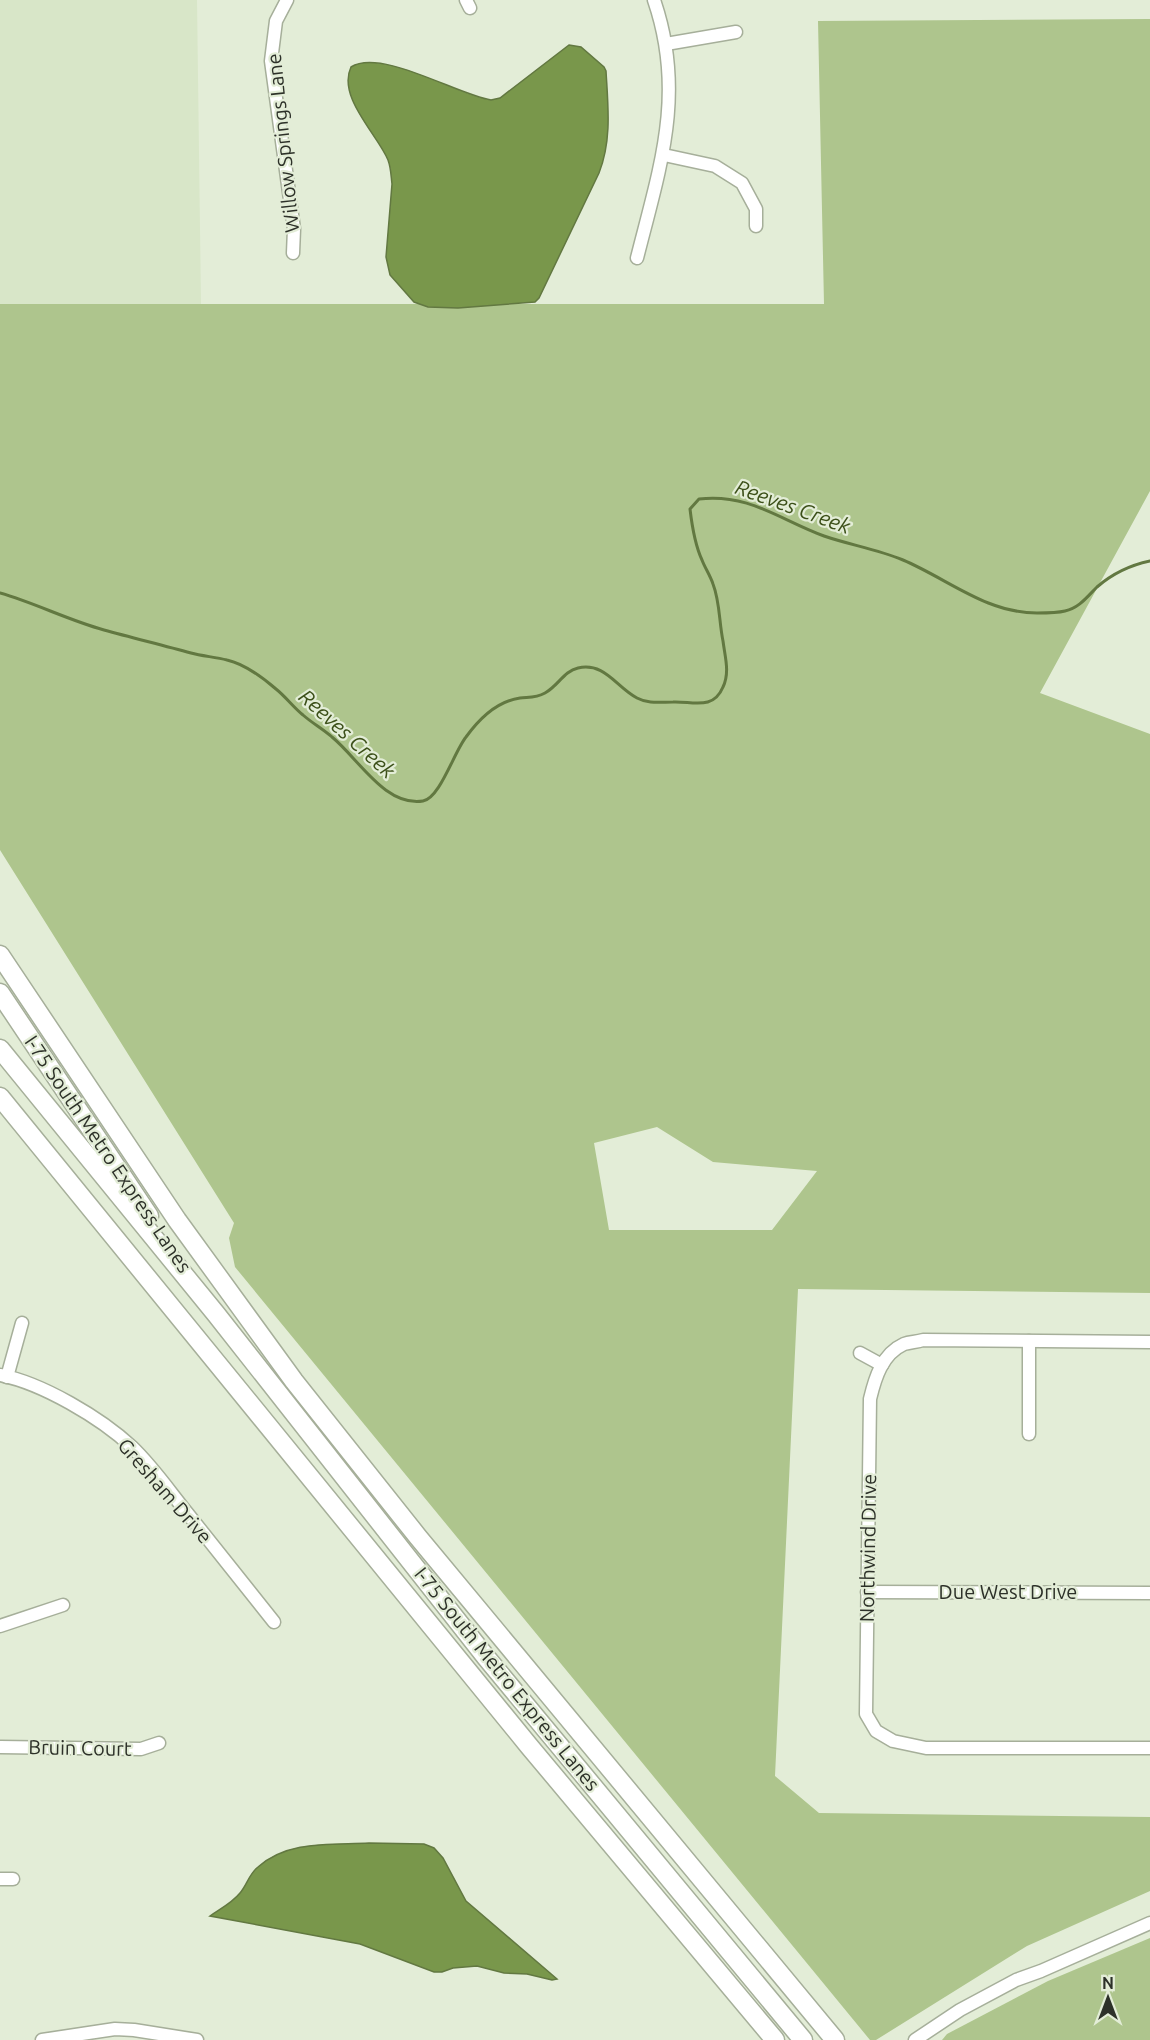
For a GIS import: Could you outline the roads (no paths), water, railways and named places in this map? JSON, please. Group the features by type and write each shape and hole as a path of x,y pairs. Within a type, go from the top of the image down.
{"highway":[{"path":"0,955 177,1220 294,1381 426,1546 835,2040"},
{"name":"I-75 South Metro Express Lanes","path":"0,993 216,1314"},
{"name":"I-75 South Metro Express Lanes","path":"0,1049 216,1314 485,1656 803,2040"},
{"path":"0,1097 530,1746 775,2040"}],"street":[{"name":"Willow Springs Lane","path":"287,0 276,21 271,61 294,229 293,253"},
{"path":"637,258 664,155 670,102 666,44 654,0"},
{"path":"666,44 736,32"},
{"path":"664,155 715,166 742,183 756,209 756,226"},
{"path":"3,1376 22,1323"},
{"name":"Northwind Drive","path":"1150,1342 923,1340 904,1345 886,1358 875,1376 870,1399 866,1714 876,1731 893,1741 926,1749 1150,1748"},
{"path":"1029,1341 1029,1434"},
{"path":"860,1353 882,1365"},
{"name":"Gresham Drive","path":"3,1376 34,1385 77,1407 132,1448 172,1494 274,1622"},
{"name":"Due West Drive","path":"867,1592 1150,1593"},
{"path":"0,1626 63,1605"},
{"name":"Bruin Court","path":"0,1747 141,1749 159,1743"},
{"path":"915,2040 960,2010 1016,1980 1150,1923"},
{"path":"42,2040 115,2029 197,2040"}],"waterway":[{"name":"Reeves Creek","path":"0,593 104,630 240,665 280,692 303,715 342,746 384,789 409,801 423,801 435,792 461,744 483,718 504,703 545,693 565,675 578,668 587,667 603,672 637,698 650,702 701,703 708,702 719,694 725,681 726,664 715,591 693,529 690,509 699,499 733,500 764,509 824,536 903,560 968,594 1018,612 1048,613 1070,610 1115,574 1150,561"}]}
